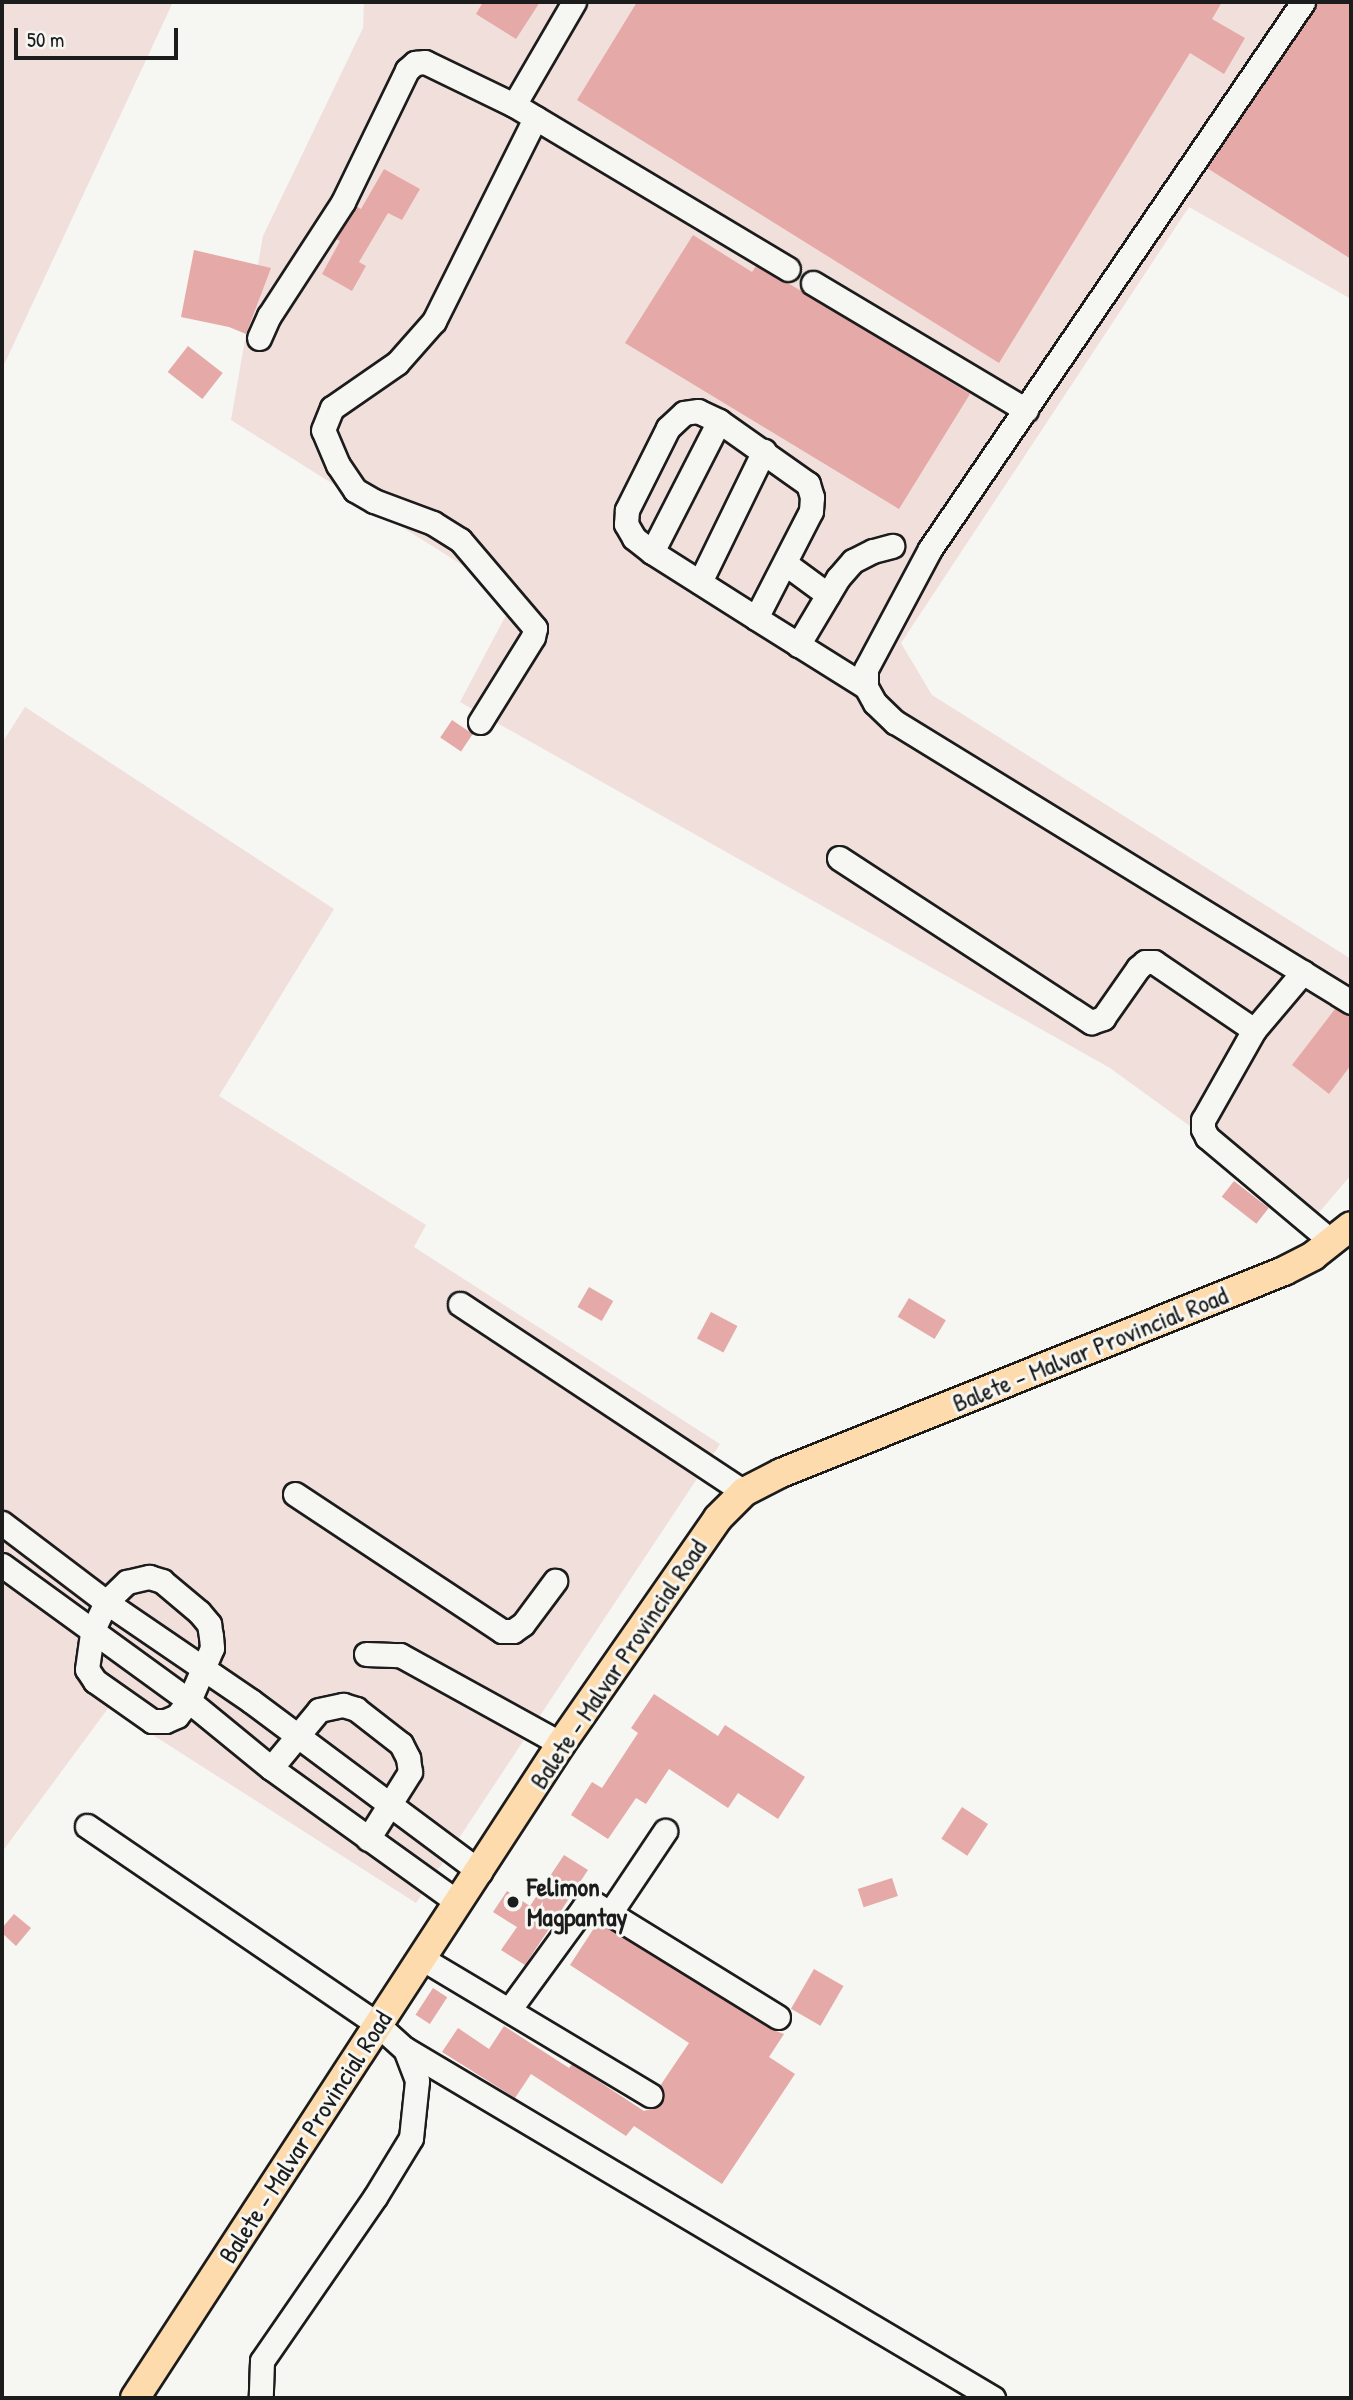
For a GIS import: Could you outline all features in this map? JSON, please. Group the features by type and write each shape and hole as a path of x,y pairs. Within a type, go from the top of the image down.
{"main road":[{"name":"Balete - Malvar Provincial Road","path":"135,2398 561,1744 718,1518 744,1492 781,1473 1284,1271 1342,1234"}],"street":[{"path":"514,105 574,2"},
{"path":"866,687 866,669 930,549 1303,2"},
{"path":"259,338 269,316 343,202 407,69 415,63 425,62 514,105 788,269"},
{"path":"480,722 533,637 535,628 460,540 433,523 374,501 355,490 338,465 323,430 332,408 397,363 434,321 535,118"},
{"path":"813,283 1026,410"},
{"path":"756,618 811,511 812,497 808,484 719,421 698,411 684,413 668,428 626,510 626,524 634,538 652,552 798,645 866,687 875,703 895,722 1351,1002"},
{"path":"652,552 719,421"},
{"path":"700,582 764,451"},
{"path":"798,645 828,595 853,561 873,551 892,546"},
{"path":"786,564 828,595"},
{"path":"839,858 1091,1022 1103,1018 1138,968 1145,962 1154,961 1254,1030"},
{"path":"1303,972 1254,1030 1203,1120 1203,1129 1207,1137 1342,1234"},
{"path":"460,1304 744,1492"},
{"path":"295,1494 502,1631 513,1631 523,1624 555,1581"},
{"path":"2,1523 106,1602 297,1736 480,1872"},
{"path":"2,1565 189,1701 271,1768 459,1903"},
{"path":"149,1577 162,1581 209,1624 212,1648 189,1701 177,1716 165,1721 152,1721 95,1681 87,1669 92,1632 106,1602 127,1582 149,1577"},
{"path":"366,1654 400,1655 561,1744"},
{"path":"271,1768 319,1710 343,1705 356,1709 401,1744 408,1758 410,1772 368,1839"},
{"path":"87,1826 377,2024 405,2049 993,2398"},
{"path":"610,1913 665,1830"},
{"path":"509,2010 584,1907 595,1904 778,2017"},
{"path":"423,1959 650,2095"},
{"path":"261,2398 262,2361 411,2138 417,2081 405,2049"}],"shaded area":[{"path":"2,2 173,2 2,369"},
{"path":"364,2 1351,2 1351,299 1189,207 901,643 932,695 1351,959 1351,1175 1315,1217 1110,1068 460,702 515,598 231,420 263,236 363,28"},
{"path":"25,707 334,909 219,1096 426,1225 414,1247 720,1444 416,1903 109,1707 2,1852 2,743"}],"building":[{"path":"483,2 540,2 516,39 476,14"},
{"path":"637,2 1222,2 1212,19 1245,38 1224,74 1190,53 999,363 577,100"},
{"path":"1317,2 1351,2 1351,259 1207,168 1315,10"},
{"path":"384,169 420,189 402,220 388,213 359,262 366,266 352,291 322,274 340,241 336,239 356,206 361,209"},
{"path":"693,235 752,272 756,266 788,283 970,394 899,509 625,343"},
{"path":"194,250 271,268 246,334 229,327 181,317"},
{"path":"188,346 223,373 202,399 168,372"},
{"path":"452,720 473,734 461,751 440,737"},
{"path":"1335,1009 1351,1016 1351,1065 1329,1094 1292,1065"},
{"path":"1234,1181 1269,1208 1256,1224 1222,1197"},
{"path":"589,1287 613,1301 602,1321 578,1307"},
{"path":"909,1298 946,1320 935,1339 898,1317"},
{"path":"711,1312 737,1326 723,1353 697,1338"},
{"path":"654,1694 718,1736 725,1725 805,1777 778,1819 738,1793 728,1808 669,1769 646,1804 636,1798 608,1839 571,1815 592,1782 602,1788 638,1733 631,1728"},
{"path":"962,1807 988,1824 967,1856 941,1839"},
{"path":"564,1855 588,1870 525,1965 501,1950 517,1927 493,1912 507,1891 530,1906"},
{"path":"892,1878 898,1896 864,1907 858,1889"},
{"path":"14,1914 31,1928 16,1946 2,1933 2,1928"},
{"path":"598,1922 771,2029 784,2034 769,2057 795,2074 722,2184 634,2126 626,2136 531,2074 515,2098 442,2052 458,2028 489,2049 504,2026 569,2068 572,2064 644,2111 657,2107 664,2096 660,2086 689,2043 570,1965"},
{"path":"814,1969 843,1986 820,2026 791,2009"},
{"path":"433,1988 447,1997 430,2024 416,2015"}],"place":[{"name":"Felimon Magpantay","path":"513,1902"}]}
